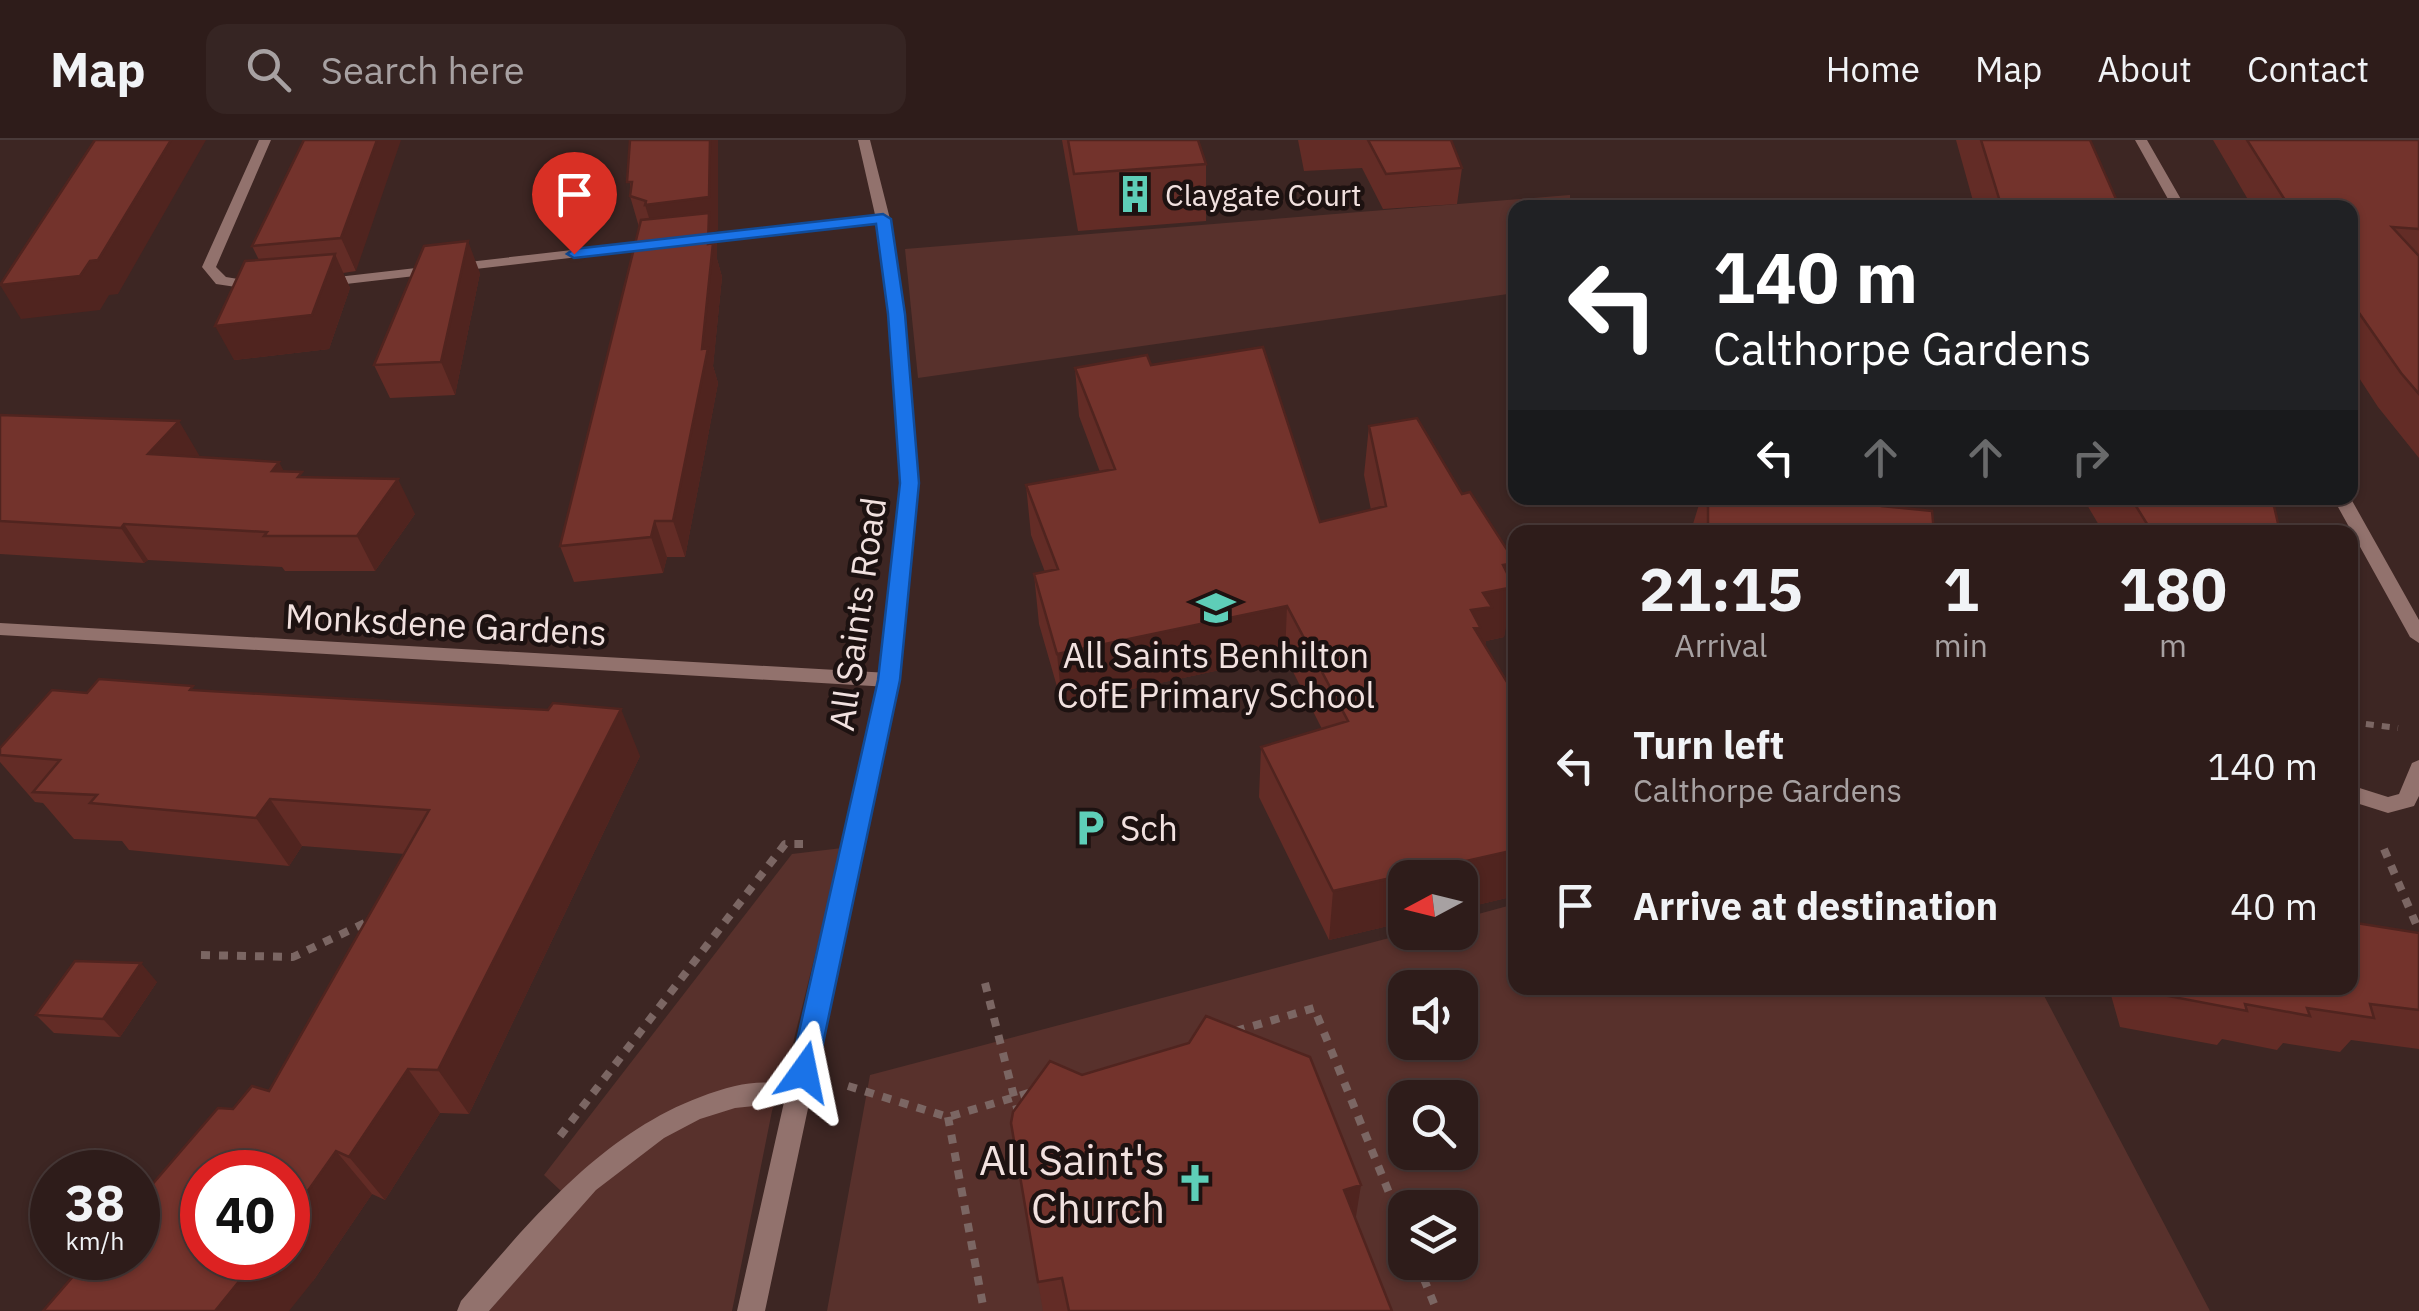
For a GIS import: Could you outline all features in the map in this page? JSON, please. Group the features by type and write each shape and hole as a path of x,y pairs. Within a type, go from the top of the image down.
{"street":[{"path":"264,140 209,267 221,281 272,286"},
{"name":"All Saints Road","path":"751,1311 889,680 909,483 896,314 883,219 864,140"},
{"path":"2141,140 2175,200"},
{"path":"304,285 883,219"},
{"path":"2358,527 2419,637"},
{"name":"Monksdene Gardens","path":"0,629 889,680"},
{"path":"2358,795 2388,805 2407,800 2419,768"},
{"path":"470,1311 598,1170 668,1121 736,1097 800,1082"}],"path":[{"path":"2358,723 2402,728"},
{"path":"2358,798 2419,931"},
{"path":"552,1147 785,844 855,843"},
{"path":"202,955 293,957 364,925 376,914"},
{"path":"985,983 1019,1116"},
{"path":"1220,1036 1314,1008 1388,1190"},
{"path":"800,1082 948,1117 1052,1086"},
{"path":"948,1117 984,1311"},
{"path":"1425,1280 1437,1311"}],"shaded area":[{"path":"1570,195 1570,200 1508,200"},
{"path":"1508,200 1508,294 918,378 905,249"},
{"path":"842,848 772,1111 732,1311 489,1311 578,1207 544,1175 792,854"},
{"path":"1508,906 1508,995 2044,995 2210,1311 827,1311 870,1075 1388,938 1388,950 1478,950 1478,914"}],"building":[{"path":"95,140 171,140 98,260 90,261 80,276 0,285"},
{"path":"304,140 377,140 341,238 252,246"},
{"path":"630,140 710,140 709,197 645,205 646,201 630,196"},
{"path":"1068,140 1198,140 1206,164 1074,174"},
{"path":"1368,140 1451,140 1462,168 1386,174"},
{"path":"1981,140 2090,140 2116,200 2000,200"},
{"path":"2247,140 2419,140 2419,229 2392,227 2419,256 2419,394 2358,311 2358,200 2285,200"},
{"path":"709,213 708,244 713,243 702,349 708,348 673,521 655,521 651,537 560,546 641,220"},
{"path":"468,241 441,362 374,365 424,246"},
{"path":"335,254 312,315 215,326 245,261"},
{"path":"1263,347 1320,522 1386,506 1369,426 1417,418 1462,494 1470,492 1508,551 1508,564 1503,565 1508,588 1483,593 1492,607 1471,610 1480,627 1474,628 1508,684 1508,852 1471,860 1388,860 1388,879 1333,891 1261,747 1348,721 1287,606 1057,654 1034,574 1058,569 1026,485 1115,469 1075,368 1147,355 1151,365"},
{"path":"0,415 179,421 148,454 279,462 272,471 302,472 298,477 398,479 357,536 264,536 267,532 0,521"},
{"path":"1708,505 1882,505 1932,511 1933,525 1708,525"},
{"path":"2135,505 2274,506 2278,525 2148,525"},
{"path":"99,679 193,686 190,690 548,710 553,703 621,709 438,1070 408,1069 349,1157 336,1151 310,1188 310,1150 182,1150 218,1108 233,1109 252,1086 269,1091 429,810 270,799 256,818 90,803 97,795 33,792 60,760 0,755 0,748 52,690 87,693"},
{"path":"2358,923 2419,933 2419,1010 2370,1004 2374,1018 2307,1008 2310,1016 2245,1004 2247,1011 2163,995 2358,995"},
{"path":"75,961 141,963 103,1019 36,1015"},
{"name":"All Saint's Church","path":"1206,1016 1310,1057 1361,1185 1344,1190 1392,1311 1069,1311 1062,1278 1038,1282 1011,1123 1013,1112 1050,1061 1082,1075 1189,1043"},
{"path":"180,1152 180,1280 240,1280 215,1311 43,1311 70,1280 160,1280 160,1175"}],"place":[{"name":"Claygate Court","path":"1135,194"},
{"name":"All Saints Benhilton CofE Primary School","path":"1216,608"},
{"name":"Sch","path":"1090,828"},
{"name":"All Saint's Church","path":"1195,1183"}],"route":[{"path":"574,254 883,219 896,314 909,483 889,680 804,1072"}]}
